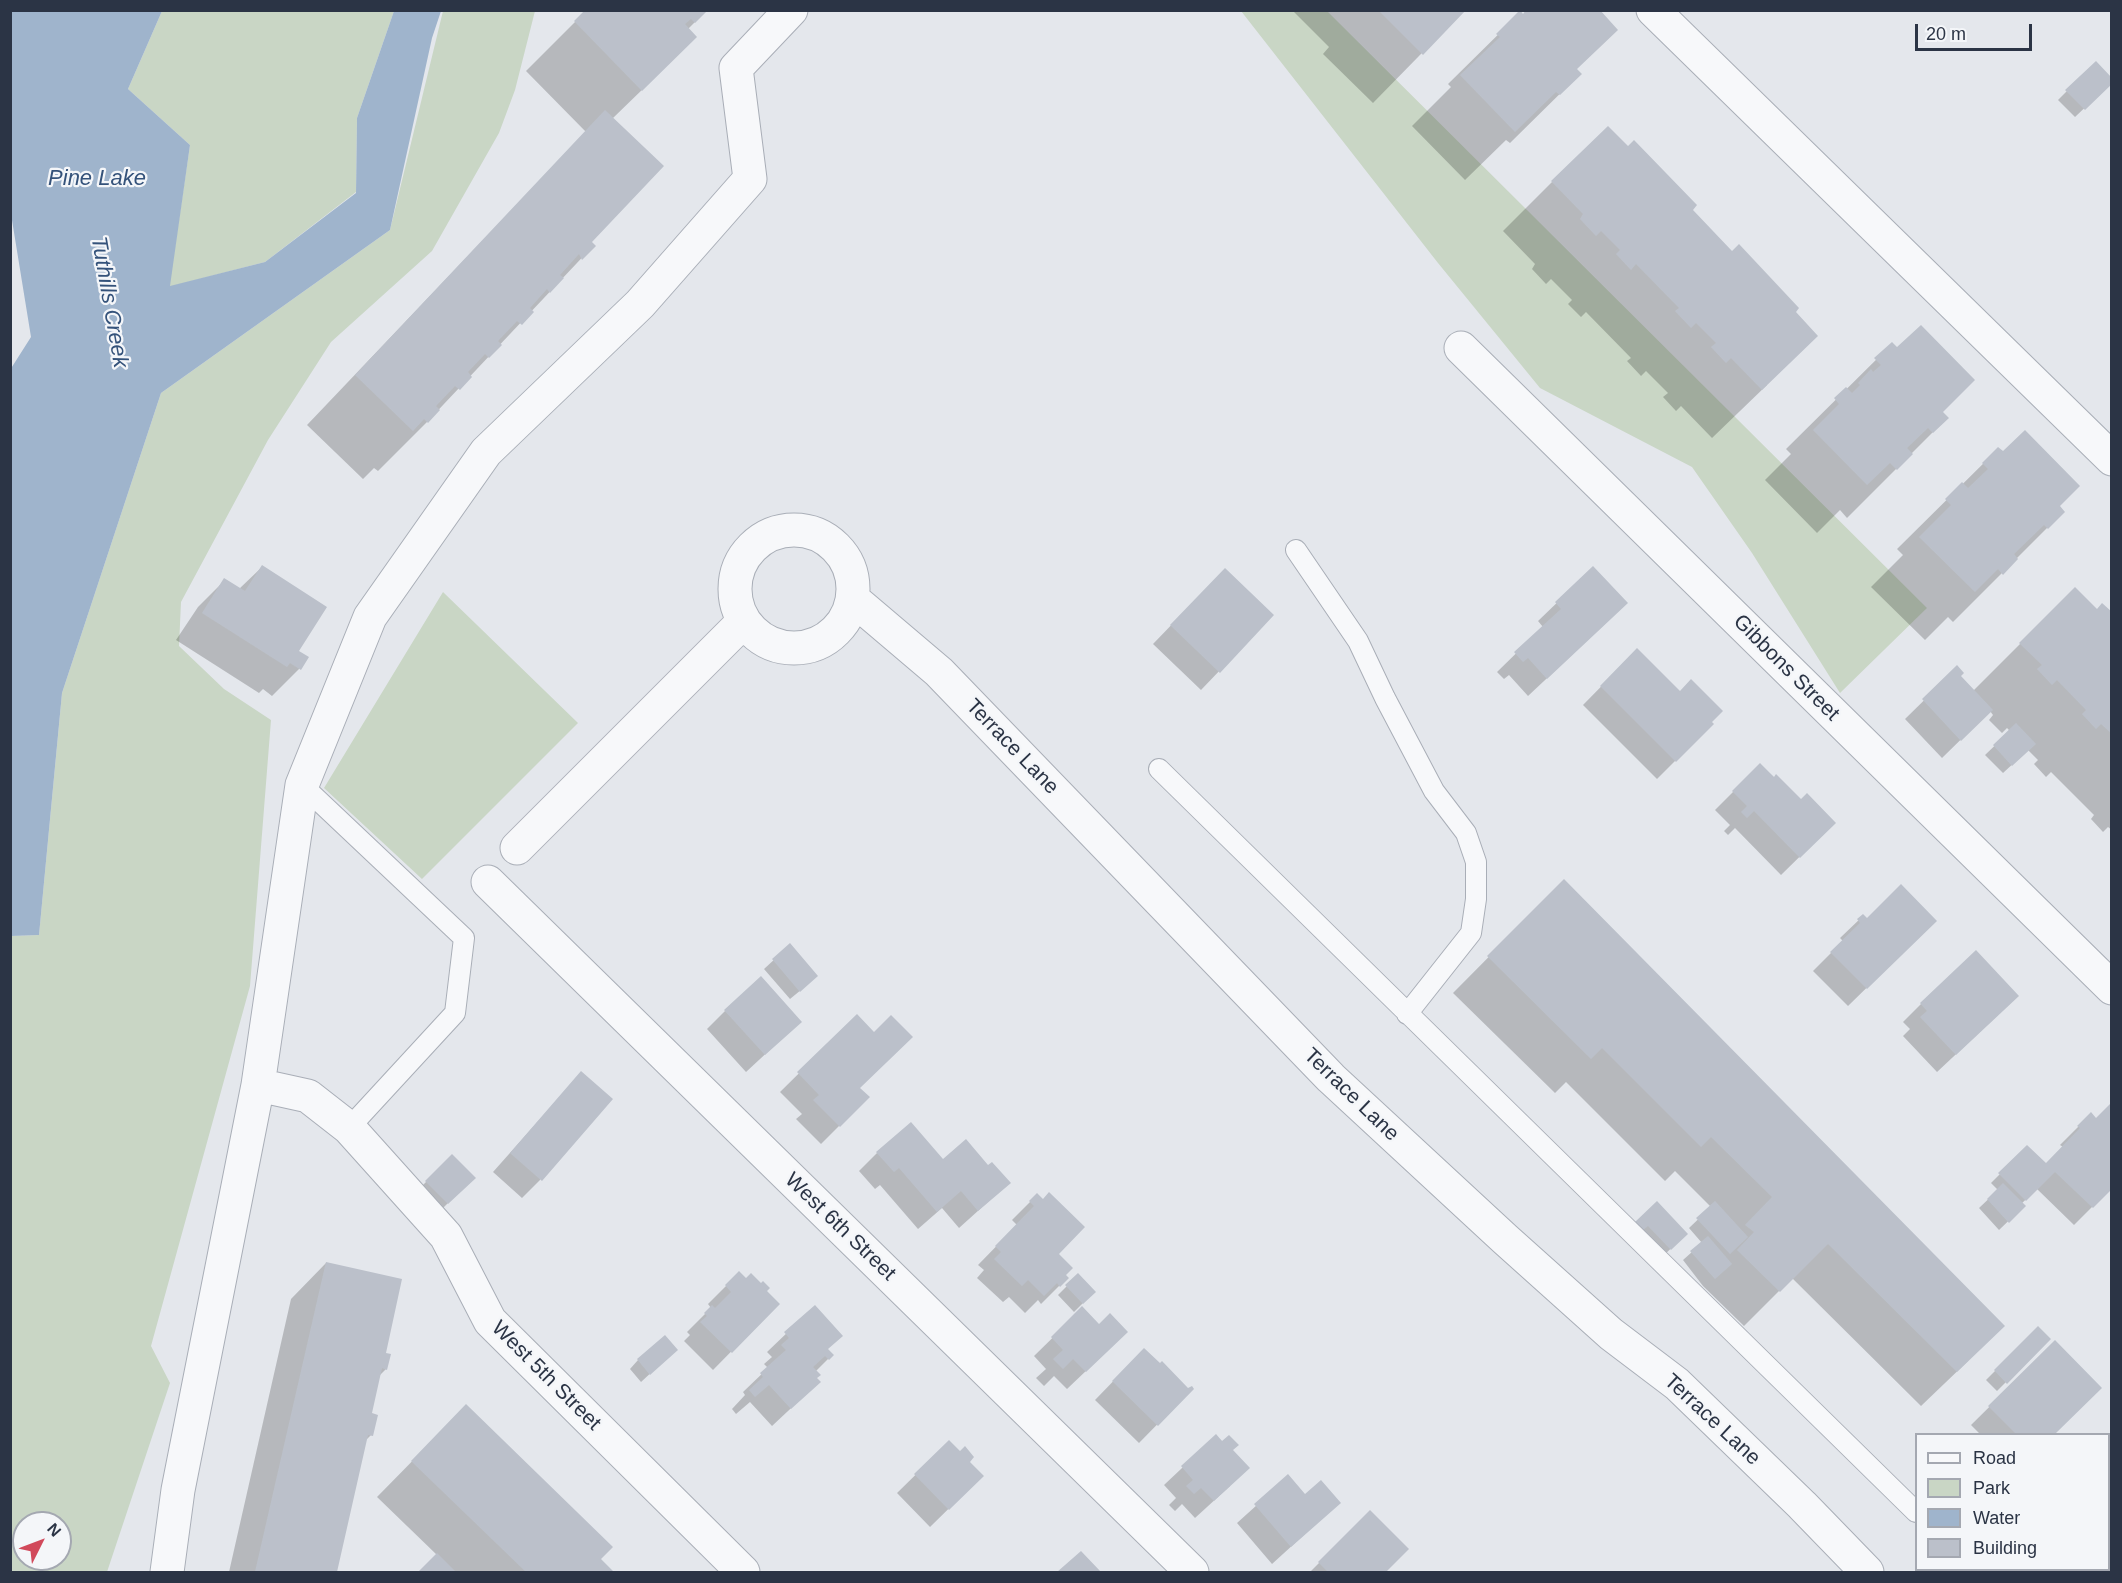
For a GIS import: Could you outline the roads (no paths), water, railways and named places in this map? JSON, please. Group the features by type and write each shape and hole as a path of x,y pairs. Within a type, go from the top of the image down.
{"street":[{"path":"167,1572 178,1490 258,1085 302,785 370,617 486,452 640,304 750,178 736,68 790,10"},
{"path":"1653,10 2112,459"},
{"name":"Gibbons Street","path":"1461,348 2112,988"},
{"path":"785,530 813,534 836,548 848,563 853,581 853,599 846,619 833,634 816,645 796,649 775,646 758,636 744,621 736,602 735,581 741,562 752,547 768,536 785,530"},
{"name":"Terrace Lane","path":"853,599 939,672 1331,1078 1611,1334 1677,1384 1802,1505 1867,1572"},
{"path":"517,848 744,621"},
{"name":"West 6th Street","path":"488,882 1191,1572"},
{"name":"West 5th Street","path":"258,1085 308,1096 349,1128 446,1236 490,1321 742,1572"}],"lane":[{"path":"1296,550 1358,641 1384,698 1434,791 1466,833 1476,862 1476,899 1471,933 1407,1014"},
{"path":"1159,769 1915,1510"},
{"path":"302,785 464,938 455,1013 349,1128"}],"water":[{"name":"Pine Lake","path":"11,10 162,11 128,89 190,145 170,286 265,262 356,193 357,118 394,11 441,11 432,38 390,230 161,393 62,693 39,935 11,936 10,370 31,337 11,214"}],"water label":[{"name":"Tuthills Creek","path":"109,302"}]}
